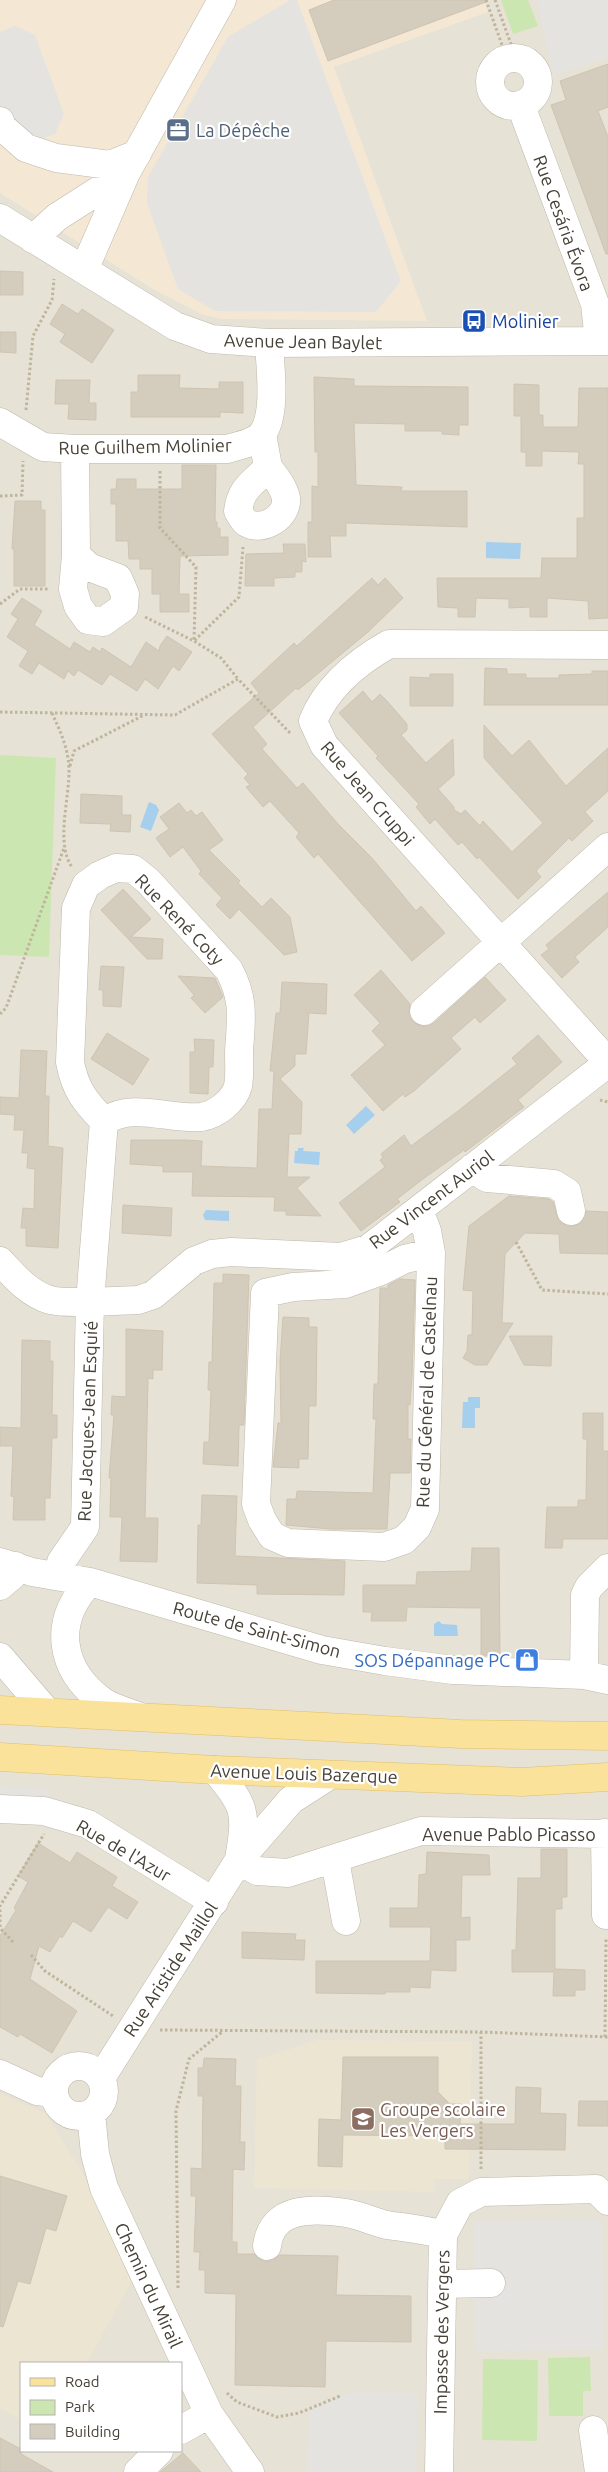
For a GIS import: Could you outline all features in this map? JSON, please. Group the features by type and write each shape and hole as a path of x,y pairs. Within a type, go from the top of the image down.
{"main road":[{"path":"0,1710 461,1734 608,1736"},
{"name":"Avenue Louis Bazerque","path":"0,1756 215,1770 522,1782 608,1777"}],"street":[{"path":"84,270 131,164 222,0"},
{"path":"511,58 523,59 534,67 539,81 535,95 521,106 508,106 501,103 492,90 491,75 500,62 511,58"},
{"name":"Rue Cesária Évora","path":"521,106 595,304 603,341"},
{"path":"0,121 2,127 26,148 56,158 110,165 131,164"},
{"path":"33,239 57,216 131,164"},
{"name":"Avenue Jean Baylet","path":"0,218 175,326 211,338 269,343 603,341"},
{"path":"268,467 246,486 239,499 238,511 246,523 258,527 272,522 283,512 286,498 278,481 268,467 262,434 271,410 269,343"},
{"name":"Rue Guilhem Molinier","path":"0,422 43,447 75,449 227,449 247,443 262,434"},
{"path":"75,449 76,555 73,589 78,606 88,620 103,622 124,607 125,594 118,578 89,567 76,555"},
{"name":"Rue Jean Cruppi","path":"608,645 389,644 371,654 334,686 320,705 313,721 324,745 495,948 608,1062"},
{"path":"424,1011 608,847"},
{"name":"Rue René Coty","path":"116,868 133,869 148,881 229,970 238,987 241,1005 238,1086 231,1099 221,1109 202,1117 138,1112 115,1114 104,1121 87,1104 74,1084 70,1062 76,908 86,885 100,875 116,868"},
{"name":"Rue Vincent Auriol","path":"90,1302 133,1302 153,1294 194,1261 212,1254 231,1252 341,1257 368,1249 608,1062"},
{"path":"90,1302 104,1121"},
{"path":"472,1168 487,1178 554,1184 567,1192 571,1211"},
{"name":"Rue du Général de Castelnau","path":"419,1210 428,1231 431,1253 425,1509 417,1527 404,1540 384,1547 288,1543 272,1536 262,1520 256,1504 264,1294 293,1286 345,1284 381,1271 405,1259 431,1253"},
{"name":"Rue Jacques-Jean Esquié","path":"0,1261 18,1280 37,1294 51,1300 90,1302 85,1527 60,1562 60,1576"},
{"path":"596,1677 585,1595 589,1587 608,1568"},
{"name":"Route de Saint-Simon","path":"5,1572 60,1576 90,1582 331,1651 385,1661 454,1670 596,1677"},
{"path":"90,1582 81,1592 68,1614 64,1646 70,1664 103,1701 142,1718"},
{"path":"0,1657 46,1712"},
{"name":"Rue Aristide Maillol","path":"215,1770 240,1803 245,1823 239,1860"},
{"name":"Rue Aristide Maillol","path":"101,2078 239,1860 291,1800 330,1775"},
{"name":"Rue de l'Azur","path":"0,1810 44,1810 88,1824 214,1902"},
{"name":"Avenue Pablo Picasso","path":"239,1860 257,1871 288,1874 421,1831 606,1834"},
{"path":"606,1834 606,1915"},
{"path":"335,1860 346,1921"},
{"path":"71,2067 88,2068 101,2078 104,2088 103,2097 99,2106 91,2113 75,2116 68,2113 56,2101 54,2093 58,2077 71,2067"},
{"path":"0,2074 36,2091 54,2093"},
{"name":"Chemin du Mirail","path":"91,2113 95,2154 104,2188 209,2414 250,2472"},
{"name":"Impasse des Vergers","path":"439,2472 443,2235 460,2203 481,2192 596,2188 608,2201"},
{"path":"266,2246 268,2232 278,2219 299,2211 347,2213 385,2224 426,2229 443,2235"},
{"path":"442,2284 491,2283"},
{"path":"182,2429 209,2414"},
{"path":"593,2430 599,2472"},
{"path":"138,2472 158,2452"}],"path":[{"path":"486,0 511,58"},
{"path":"495,0 511,58"},
{"path":"0,496 22,496 24,437 33,336 52,300 54,279 57,274"},
{"path":"160,448 160,528 196,567 194,640"},
{"path":"194,640 239,597 246,523"},
{"path":"0,604 20,589 73,589"},
{"path":"124,607 194,640 222,658 238,679 296,740"},
{"path":"0,712 175,714 238,679"},
{"path":"0,1014 6,1008 64,848 69,769 67,745 52,712"},
{"path":"69,769 74,751 146,714"},
{"path":"64,848 74,870"},
{"path":"516,1242 542,1290 608,1294"},
{"path":"13,1942 0,1928 0,1906 56,1814"},
{"path":"31,1955 46,1971 132,2029 222,2032 481,2032 606,2037 606,1915"},
{"path":"178,2292 176,2110 189,2059 222,2032"},
{"path":"481,2032 481,2192"},
{"path":"225,2391 237,2402 277,2417 299,2414 340,2396"}],"shaded area":[{"path":"0,0 608,0 608,2472 0,2472"},
{"name":"La Dépêche","path":"0,0 484,0 488,12 334,67 427,321 222,319 201,314 153,289 0,193"},
{"path":"290,0 297,0 401,281 376,312 215,311 178,289 147,203 148,177 228,37"},
{"path":"537,0 608,0 608,57 553,75"},
{"path":"15,26 35,35 64,114 55,134 39,140 0,134 0,32"},
{"path":"0,1787 51,1790 45,1825 0,1822"},
{"name":"Groupe scolaire Les Vergers","path":"317,2040 472,2041 469,2179 434,2179 434,2192 254,2188 257,2060"},
{"path":"0,2094 45,2113 82,2172 132,2280 88,2362 20,2362 20,2419 0,2408"},
{"path":"602,2220 604,2350 475,2351 474,2221"},
{"path":"354,2391 418,2393 416,2472 306,2472 310,2410"}],"green space":[{"path":"501,0 528,0 538,26 513,34"},
{"path":"0,755 56,758 49,957 0,955"},
{"path":"590,2357 591,2391 583,2391 583,2416 549,2416 548,2358"},
{"path":"483,2359 538,2360 537,2441 482,2440"}],"water":[{"path":"486,542 521,543 520,559 486,558"},
{"path":"149,802 156,805 159,810 151,831 140,827"},
{"path":"366,1106 375,1115 354,1134 346,1125"},
{"path":"298,1148 304,1148 303,1151 320,1152 319,1165 294,1163 295,1151 298,1151"},
{"path":"206,1210 229,1211 229,1221 205,1220 203,1215"},
{"path":"468,1397 480,1397 480,1408 475,1408 475,1428 462,1428 463,1402 468,1402"},
{"path":"439,1621 442,1624 457,1625 458,1636 434,1636 434,1624"}],"building":[{"path":"334,0 485,0 486,2 328,61 309,10"},
{"path":"608,64 608,107 598,111 608,137 608,254 606,254 551,105 566,100 560,81"},
{"path":"0,271 23,272 23,295 0,295"},
{"path":"62,304 78,314 82,309 114,330 92,363 60,342 65,334 50,324"},
{"path":"0,332 16,332 16,353 0,352"},
{"path":"138,375 180,375 179,388 219,389 219,382 243,382 243,413 220,412 220,417 131,417 131,392 138,392"},
{"path":"314,377 354,379 354,386 468,387 468,425 459,425 459,435 442,434 442,431 405,431 405,424 354,423 356,485 402,487 401,491 467,491 467,527 346,523 346,536 330,536 331,557 308,557 308,522 312,522 312,486 318,487 318,452 315,452"},
{"path":"56,380 90,380 89,403 96,403 96,420 68,419 69,404 55,404"},
{"path":"514,384 539,385 539,415 543,415 543,427 578,427 579,388 608,388 608,618 589,619 588,601 547,598 547,617 530,617 530,607 509,608 509,599 476,598 475,617 458,617 458,608 438,607 437,578 541,578 542,558 577,558 577,518 584,518 584,464 578,464 579,452 542,451 542,466 526,466 526,452 521,452 521,416 514,416"},
{"path":"182,465 216,465 215,522 217,522 217,528 220,528 220,537 228,537 228,555 180,556 179,594 189,594 189,612 160,612 160,594 152,594 152,569 140,569 140,559 129,559 128,541 116,541 116,504 111,504 111,489 116,489 117,479 136,479 136,489 182,489"},
{"path":"15,501 41,501 41,510 45,510 45,586 14,586 14,549 12,549"},
{"path":"283,544 305,544 306,562 302,561 302,572 295,572 295,577 274,578 274,586 245,586 246,554 284,553"},
{"path":"372,578 378,585 385,578 403,598 368,632 298,690 296,688 253,727 267,744 262,749 297,788 303,783 338,824 372,858 416,911 421,906 445,933 412,961 318,854 314,858 296,837 299,833 270,801 263,807 246,787 250,785 244,778 248,774 212,734 259,693 251,683 294,643 297,646"},
{"path":"22,598 42,611 34,625 70,649 74,642 90,652 93,647 100,652 102,648 131,667 146,642 159,651 167,636 192,652 179,671 173,666 158,689 145,679 137,691 110,674 102,685 78,670 74,676 68,671 64,679 39,663 32,674 19,666 28,651 7,637 18,619 11,614"},
{"path":"485,668 507,669 507,674 526,674 526,678 559,678 559,675 592,674 592,671 608,671 608,705 484,705"},
{"path":"430,674 453,674 453,706 410,706 410,677 430,678"},
{"path":"363,691 372,702 380,694 387,701 407,724 407,730 401,735 426,763 453,739 454,775 438,789 454,807 454,810 461,814 465,810 480,826 483,821 512,852 543,823 484,758 484,725 512,756 529,740 566,786 608,748 608,791 585,812 593,821 572,841 569,838 536,871 541,877 518,899 479,857 477,859 462,842 458,845 435,819 430,824 416,807 419,804 376,758 378,756 339,713"},
{"path":"81,794 122,796 122,815 131,815 130,832 110,831 111,824 80,823"},
{"path":"179,803 187,813 191,810 196,816 202,812 223,840 209,850 240,881 238,883 262,907 271,898 290,917 297,952 284,955 239,909 230,919 216,905 222,898 199,874 201,871 183,847 170,857 156,838 169,829 160,817"},
{"path":"123,889 151,919 131,937 163,939 162,959 147,959 101,910"},
{"path":"608,892 608,927 575,957 579,962 562,978 541,955 549,949 546,945"},
{"path":"101,966 124,967 121,1007 103,1006 103,990 99,990"},
{"path":"381,970 410,1004 409,1015 413,1022 420,1026 428,1026 434,1023 485,977 506,1000 480,1023 475,1017 451,1038 461,1049 414,1091 405,1097 403,1094 383,1111 351,1075 385,1045 372,1031 380,1023 354,995"},
{"path":"178,976 215,978 223,997 205,1013 191,998 194,995"},
{"path":"282,982 327,984 326,1014 309,1013 306,1054 295,1054 295,1066 280,1079 302,1102 301,1134 289,1134 287,1177 310,1177 297,1188 321,1216 286,1215 286,1211 274,1211 275,1197 192,1196 193,1172 163,1172 163,1166 130,1164 131,1140 185,1140 202,1141 201,1166 257,1168 259,1109 272,1109 274,1071 270,1071 276,1013 280,1013"},
{"path":"107,1033 149,1059 133,1085 91,1059"},
{"path":"538,1035 562,1062 518,1100 524,1107 465,1152 464,1150 423,1179 397,1199 400,1202 361,1231 339,1203 385,1167 380,1160 383,1157 381,1154 404,1135 411,1146 458,1111 517,1064 512,1058"},
{"path":"194,1039 214,1040 213,1067 209,1067 208,1094 190,1093 190,1052 195,1052"},
{"path":"21,1050 47,1051 45,1096 49,1096 48,1146 63,1148 58,1248 26,1246 26,1228 21,1228 23,1208 34,1209 35,1169 27,1168 28,1153 22,1153 24,1130 14,1130 15,1115 0,1114 0,1097 19,1098"},
{"path":"509,1196 549,1199 553,1202 559,1221 567,1226 581,1223 586,1211 608,1212 608,1254 560,1253 559,1234 525,1233 505,1254 502,1323 513,1323 487,1365 475,1365 463,1358 467,1351 468,1335 472,1335 473,1291 463,1290 469,1226"},
{"path":"123,1205 172,1208 171,1236 122,1233"},
{"path":"223,1274 249,1275 244,1425 239,1425 238,1466 203,1464 204,1442 209,1442 211,1390 208,1390 209,1362 212,1362 214,1283 223,1283"},
{"path":"400,1279 415,1280 412,1376 410,1405 408,1405 408,1439 411,1439 410,1473 390,1473 387,1529 330,1529 286,1525 287,1499 296,1499 297,1491 373,1493 376,1419 373,1419 374,1384 378,1384 380,1288 388,1288 388,1285"},
{"path":"283,1317 309,1318 309,1327 317,1327 316,1406 309,1406 308,1459 299,1459 299,1468 273,1467 278,1423 281,1423 280,1361"},
{"path":"126,1329 163,1331 162,1370 153,1370 153,1379 148,1378 145,1518 158,1518 157,1562 120,1561 122,1517 110,1517 111,1478 109,1478 114,1415 111,1415 112,1396 126,1397"},
{"path":"509,1336 552,1336 551,1366 524,1365"},
{"path":"22,1340 50,1341 50,1361 53,1361 52,1415 57,1415 57,1438 52,1438 50,1498 45,1498 45,1520 13,1520 14,1497 11,1496 13,1446 0,1446 0,1427 21,1428"},
{"path":"583,1413 603,1413 603,1451 608,1451 608,1539 563,1539 562,1548 545,1548 547,1507 578,1507 578,1500 586,1500 587,1439 583,1439"},
{"path":"202,1495 237,1496 235,1556 345,1561 344,1595 257,1594 257,1585 197,1583 198,1525 201,1525"},
{"path":"472,1548 499,1548 500,1656 481,1655 481,1608 407,1607 406,1621 371,1621 372,1612 363,1612 363,1585 416,1585 417,1572 471,1571"},
{"path":"38,1843 70,1863 77,1852 117,1877 112,1886 138,1902 127,1919 108,1907 91,1932 73,1921 62,1938 60,1936 50,1952 39,1946 30,1979 77,2011 52,2053 20,2034 18,2037 0,2027 0,1936 16,1910 14,1908 28,1882 18,1876"},
{"path":"541,1849 567,1849 567,1897 562,1897 562,1909 555,1909 555,1969 585,1970 585,1990 575,1990 575,1996 553,1996 554,1972 512,1972 512,1950 516,1950 518,1878 541,1878"},
{"path":"427,1852 489,1855 490,1875 462,1875 461,1918 470,1917 470,1940 456,1940 456,1971 431,1970 430,1988 410,1987 410,1992 385,1992 385,1994 316,1993 316,1961 430,1961 431,1927 390,1927 390,1908 418,1908 419,1875 426,1874"},
{"path":"242,1932 296,1934 295,1940 305,1940 304,1960 242,1958"},
{"path":"343,2057 438,2057 438,2092 450,2104 461,2104 460,2124 515,2124 516,2087 541,2088 540,2113 566,2114 565,2150 445,2149 445,2136 343,2135 342,2167 318,2166 319,2119 341,2120"},
{"path":"204,2058 236,2059 235,2086 241,2086 240,2142 245,2142 244,2170 233,2169 232,2242 237,2242 237,2254 254,2254 263,2261 271,2261 280,2255 338,2256 336,2295 411,2296 411,2342 326,2341 325,2387 235,2385 236,2294 205,2293 205,2270 199,2270 200,2252 194,2252 196,2196 191,2196 191,2168 202,2169 203,2096 198,2096 198,2068 203,2068"},
{"path":"579,2101 608,2101 608,2126 578,2126"},
{"path":"0,2176 67,2196 56,2231 46,2228 30,2284 18,2281 3,2327 0,2326"},
{"path":"0,2438 20,2448 21,2454 53,2472 0,2472"},
{"path":"183,2453 201,2472 160,2472"}],"place":[{"name":"La Dépêche","path":"178,130"},
{"name":"Molinier","path":"474,321"},
{"name":"SOS Dépannage PC","path":"527,1660"},
{"name":"Groupe scolaire Les Vergers","path":"363,2119"}]}
